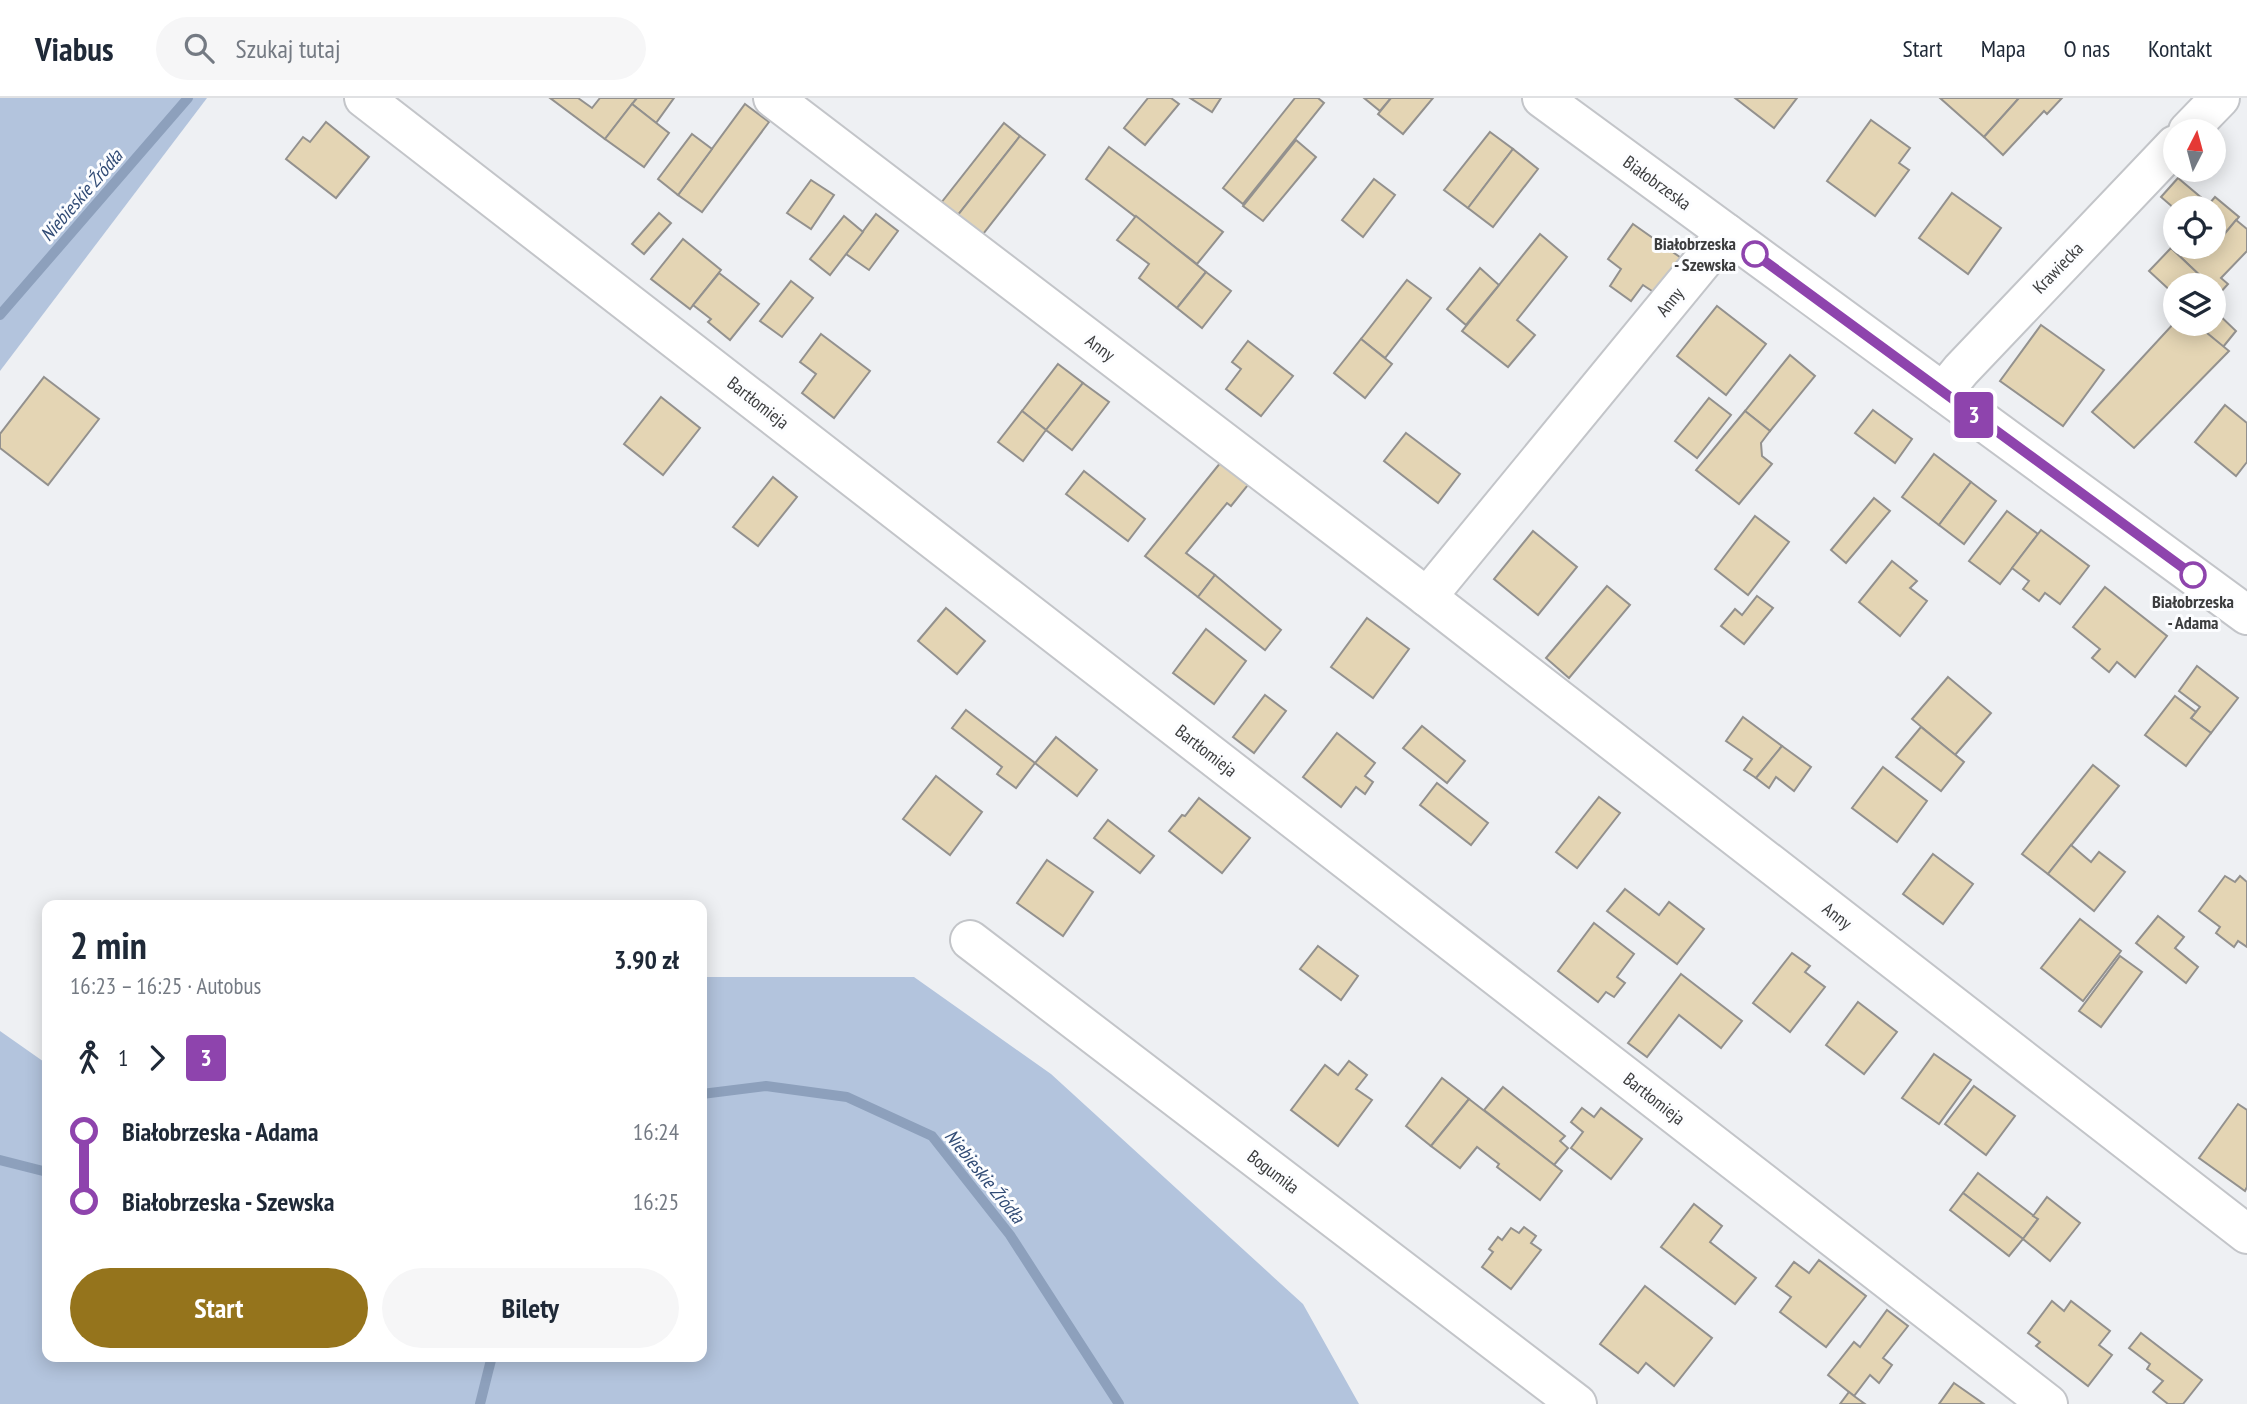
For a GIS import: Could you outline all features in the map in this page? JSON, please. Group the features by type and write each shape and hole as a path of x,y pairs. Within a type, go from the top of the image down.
{"street":[{"name":"Bartłomieja","path":"365,98 2048,1404"},
{"name":"Anny","path":"773,98 1427,597 2247,1234"},
{"name":"Białobrzeska","path":"1542,98 2247,615"},
{"path":"2200,119 2220,98"},
{"name":"Krawiecka","path":"1943,392 2163,158"},
{"name":"Anny","path":"1427,597 1726,233"},
{"name":"Bogumiła","path":"970,940 1577,1404"}],"shaded area":[{"path":"0,98 207,98 0,371"},
{"path":"707,977 914,977 1051,1074 1303,1304 1359,1404 0,1404 0,1031 42,1060 42,1362 707,1362"}],"building":[{"path":"550,98 578,98 592,108 600,98 637,98 605,139"},
{"path":"637,98 674,98 656,123 632,104"},
{"path":"1148,98 1171,98 1179,104 1145,145 1124,128"},
{"path":"1190,98 1221,98 1212,112"},
{"path":"1295,98 1318,98 1324,103 1243,204 1223,188"},
{"path":"1364,98 1391,98 1380,111"},
{"path":"1391,98 1433,98 1403,134 1378,114"},
{"path":"1735,98 1797,98 1774,128"},
{"path":"1940,98 2019,98 1984,137"},
{"path":"2019,98 2062,98 2047,114 2044,111 2003,155 1984,137"},
{"path":"632,104 669,133 644,167 605,139"},
{"path":"745,104 769,122 702,212 678,195"},
{"path":"1871,120 1910,148 1899,163 1909,170 1875,216 1827,181"},
{"path":"326,122 369,157 336,198 286,159 303,137 310,142"},
{"path":"1004,123 1020,136 957,216 941,203"},
{"path":"1490,132 1513,149 1468,208 1444,190"},
{"path":"692,134 712,149 678,195 658,179"},
{"path":"1020,136 1045,155 983,234 958,215"},
{"path":"1296,140 1316,157 1263,221 1243,206"},
{"path":"1109,147 1223,232 1197,264 1086,179"},
{"path":"1513,149 1538,169 1493,227 1468,208"},
{"path":"1374,179 1395,195 1363,237 1342,220"},
{"path":"811,180 834,195 811,229 787,213"},
{"path":"2174,182 2183,182 2199,196 2163,196 2163,199 2161,197"},
{"path":"1952,193 2001,228 1968,274 1919,238"},
{"path":"2226,206 2239,217 2226,233"},
{"path":"659,213 671,223 644,254 632,244"},
{"path":"876,214 898,231 869,270 846,254"},
{"path":"844,216 863,232 830,275 810,259"},
{"path":"1136,216 1206,272 1177,308 1139,278 1149,264 1117,240"},
{"path":"2236,220 2247,229 2247,251 2226,273 2197,273 2183,259 2226,259 2226,232"},
{"path":"1633,224 1684,260 1658,295 1643,285 1631,301 1610,286 1621,269 1608,259"},
{"path":"1540,234 1567,257 1517,320 1535,335 1508,367 1462,331"},
{"path":"683,239 721,270 690,309 651,279"},
{"path":"2163,256 2163,259 2183,259 2197,273 2163,273 2163,284 2149,271"},
{"path":"1480,268 1499,285 1466,325 1447,309"},
{"path":"1206,272 1231,291 1202,328 1177,308"},
{"path":"719,273 759,304 730,340 708,322 711,319 693,305"},
{"path":"1407,280 1431,298 1385,358 1361,339"},
{"path":"791,281 813,298 782,337 760,321"},
{"path":"1717,306 1766,344 1726,395 1677,356"},
{"path":"2226,321 2236,331 2223,347 2210,336 2226,336"},
{"path":"2041,325 2104,370 2063,426 2000,381"},
{"path":"821,334 870,371 834,418 802,393 816,374 800,362"},
{"path":"2163,335 2211,336 2229,351 2134,448 2092,412"},
{"path":"1361,339 1392,364 1365,398 1334,373"},
{"path":"1248,341 1293,376 1261,416 1226,389 1241,369 1232,362"},
{"path":"1790,355 1815,376 1770,431 1745,411"},
{"path":"1058,364 1083,383 1046,430 1022,411"},
{"path":"44,377 99,419 48,485 0,448 0,434"},
{"path":"1083,383 1109,402 1072,450 1046,430"},
{"path":"661,397 700,428 663,475 624,444"},
{"path":"1709,398 1731,415 1697,458 1675,441"},
{"path":"2225,405 2247,423 2247,462 2236,476 2195,442"},
{"path":"1873,410 1912,439 1895,463 1855,433"},
{"path":"1022,411 1046,430 1023,461 998,442"},
{"path":"1745,411 1770,431 1761,443 1762,456 1772,464 1739,504 1696,470"},
{"path":"1406,433 1460,474 1438,503 1384,461"},
{"path":"1934,454 1971,482 1939,525 1902,497"},
{"path":"1221,462 1248,485 1231,506 1227,503 1186,553 1215,575 1198,597 1145,556"},
{"path":"1084,471 1145,519 1128,541 1066,494"},
{"path":"773,477 797,497 758,546 733,527"},
{"path":"1971,482 1996,501 1964,544 1939,525"},
{"path":"1874,498 1890,511 1846,563 1831,550"},
{"path":"2007,511 2038,534 2000,584 1969,561"},
{"path":"1755,516 1789,542 1748,595 1715,569"},
{"path":"2041,530 2089,566 2060,604 2045,593 2039,601 2023,589 2029,581 2012,568"},
{"path":"1533,531 1577,567 1538,615 1494,579"},
{"path":"1892,561 1917,581 1910,588 1927,601 1900,636 1859,602"},
{"path":"1215,575 1281,630 1265,650 1198,597"},
{"path":"1607,586 1630,605 1569,678 1546,658"},
{"path":"2105,587 2167,636 2135,677 2117,662 2109,672 2092,658 2100,649 2073,627"},
{"path":"1757,596 1773,608 1744,644 1721,626 1735,609 1742,615"},
{"path":"946,608 985,641 957,674 918,641"},
{"path":"1367,618 1409,649 1373,698 1331,667"},
{"path":"1206,629 1246,661 1214,704 1173,673"},
{"path":"2197,666 2238,698 2211,733 2191,718 2200,707 2179,691"},
{"path":"1948,677 1991,713 1955,755 1912,719"},
{"path":"1265,695 1286,711 1254,753 1233,737"},
{"path":"2175,696 2196,712 2191,718 2211,733 2186,766 2145,735"},
{"path":"966,710 1035,763 1016,788 997,774 1002,767 952,728"},
{"path":"1743,717 1782,746 1756,778 1744,770 1752,759 1726,741"},
{"path":"1422,726 1465,761 1447,783 1403,748"},
{"path":"1921,727 1964,762 1941,791 1896,757"},
{"path":"1337,733 1375,763 1365,776 1373,782 1365,794 1356,787 1341,807 1303,777"},
{"path":"1056,737 1097,770 1077,796 1035,763"},
{"path":"1782,746 1811,767 1794,791 1776,777 1769,788 1756,778"},
{"path":"2093,765 2119,786 2048,874 2022,854"},
{"path":"1883,767 1927,801 1897,842 1852,808"},
{"path":"936,776 982,812 950,855 903,819"},
{"path":"1437,783 1488,823 1471,845 1420,805"},
{"path":"1599,797 1620,813 1577,868 1556,852"},
{"path":"1199,798 1250,838 1222,873 1169,831"},
{"path":"1108,820 1154,856 1140,873 1094,838"},
{"path":"2071,845 2091,862 2099,852 2125,872 2094,911 2048,874"},
{"path":"1933,854 1973,884 1943,924 1903,894"},
{"path":"1047,860 1093,892 1063,936 1017,903"},
{"path":"2225,876 2235,882 2240,876 2247,882 2247,947 2238,941 2234,947 2216,933 2220,927 2199,911"},
{"path":"1625,889 1659,915 1669,902 1704,929 1677,964 1607,911"},
{"path":"2158,916 2184,937 2175,948 2198,967 2186,983 2136,943"},
{"path":"2080,919 2121,951 2083,1001 2041,968"},
{"path":"1594,923 1634,954 1617,977 1625,983 1614,997 1606,992 1598,1002 1558,971"},
{"path":"1318,946 1358,976 1341,1000 1300,969"},
{"path":"1792,953 1810,966 1805,972 1825,987 1790,1032 1753,1003"},
{"path":"2120,956 2142,972 2101,1027 2079,1011"},
{"path":"1681,974 1742,1021 1721,1048 1679,1015 1647,1057 1628,1043"},
{"path":"1858,1002 1897,1032 1864,1074 1826,1045"},
{"path":"1934,1054 1971,1080 1939,1124 1902,1098"},
{"path":"1349,1061 1367,1075 1356,1089 1372,1100 1338,1146 1291,1110 1325,1065 1338,1075"},
{"path":"1442,1078 1469,1099 1431,1146 1406,1126"},
{"path":"1974,1086 2015,1116 1986,1155 1945,1124"},
{"path":"1503,1087 1565,1136 1560,1141 1568,1148 1554,1165 1484,1110"},
{"path":"1469,1099 1562,1171 1540,1200 1497,1167 1499,1164 1477,1147 1460,1168 1431,1146"},
{"path":"2238,1104 2247,1110 2245,1191 2199,1158"},
{"path":"1582,1108 1594,1117 1601,1108 1642,1139 1611,1179 1571,1148 1583,1132 1571,1122"},
{"path":"1978,1173 2038,1219 2023,1239 1963,1193"},
{"path":"1963,1193 2023,1239 2009,1256 1950,1210"},
{"path":"2047,1197 2080,1223 2050,1261 2023,1239 2038,1219 2033,1216"},
{"path":"1694,1204 1722,1226 1710,1242 1756,1278 1735,1304 1661,1247"},
{"path":"1524,1227 1536,1236 1531,1243 1541,1250 1511,1289 1482,1267 1493,1252 1489,1249 1498,1237 1502,1240 1511,1228 1519,1233"},
{"path":"1819,1260 1866,1296 1826,1347 1780,1312 1791,1297 1776,1286 1794,1262 1809,1273"},
{"path":"1645,1286 1712,1338 1674,1386 1646,1363 1638,1373 1600,1344"},
{"path":"2052,1301 2064,1311 2071,1301 2110,1331 2099,1345 2112,1355 2088,1386 2036,1346 2040,1342 2028,1333"},
{"path":"1887,1310 1908,1326 1883,1358 1892,1365 1879,1383 1870,1375 1854,1396 1828,1375 1854,1342 1860,1347"},
{"path":"2141,1333 2202,1380 2183,1404 2168,1404 2153,1392 2163,1381 2147,1369 2150,1364 2129,1348"},
{"path":"1954,1383 1984,1404 1939,1404"},
{"path":"1849,1392 1854,1396 1865,1404 1840,1404"}],"waterway":[{"name":"Niebieskie Źródła","path":"0,315 188,98"},
{"name":"Niebieskie Źródła","path":"707,1093 766,1086 847,1097 932,1136 1010,1235 1119,1404"},
{"name":"Niebieskie Źródła","path":"0,1160 42,1171"},
{"path":"480,1404 490,1362"}],"bus line":[{"name":"3","path":"1755,254 2193,575"}],"place":[{"name":"Białobrzeska - Szewska","path":"1755,254"},
{"name":"Białobrzeska - Adama","path":"2193,575"}]}
